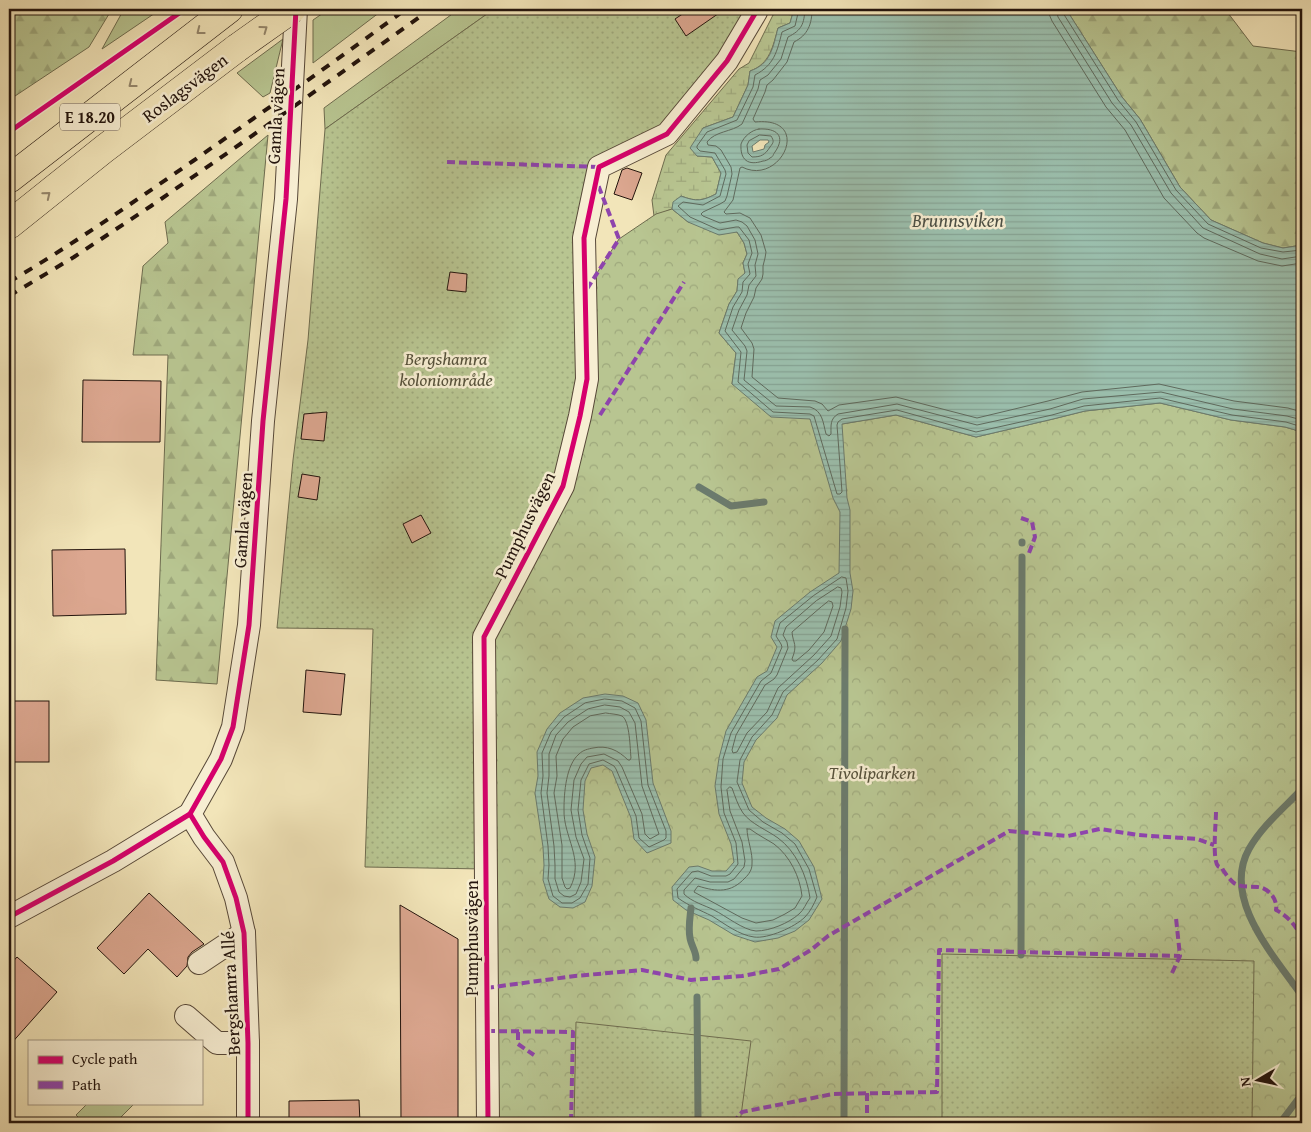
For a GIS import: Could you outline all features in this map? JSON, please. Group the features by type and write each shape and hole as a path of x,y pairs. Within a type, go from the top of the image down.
{"main road":[{"name":"Roslagsvägen","path":"9,180 229,9"},
{"name":"Roslagsvägen","path":"9,225 104,149 236,48 292,9"}],"street":[{"name":"Gamla vägen","path":"9,917 113,861 190,814 221,759 233,726 249,625 263,422 286,199 296,9"},
{"name":"Pumphusvägen","path":"488,1123 484,637 562,486 578,425 587,379 584,238 599,167 667,134 727,61 758,9"},
{"name":"Bergshamra Allé","path":"190,814 223,862 236,898 244,933 248,1043 248,1123"},
{"path":"199,963 244,933"},
{"path":"186,1016 217,1042 248,1043"}],"green space":[{"path":"9,9 112,9 89,47 9,100"},
{"path":"124,9 161,9 102,49"},
{"path":"329,9 384,9 313,63 313,20"},
{"path":"459,9 494,9 325,129 324,108"},
{"name":"Bergshamra koloniområde","path":"494,9 757,9 667,134 599,167 587,379 563,486 484,637 485,869 365,867 373,629 277,628 293,460 308,340 325,129"},
{"path":"776,9 794,9 790,23 778,28 770,54 762,64 750,71 748,85 733,117 703,128 697,156 712,157 721,173 716,194 699,200 681,196 672,209 654,216 652,200 666,155 739,69 749,63"},
{"path":"1066,9 1225,9 1253,46 1302,52 1302,245 1283,248 1263,243 1211,220 1180,187 1140,119 1122,97"},
{"path":"283,39 270,93 263,97 237,73"},
{"name":"Tivoliparken","path":"455,132 586,290 619,239 656,214 672,209 688,222 737,232 744,243 747,254 743,263 745,273 738,280 737,291 729,304 719,333 736,353 732,384 810,419 842,424 896,415 976,437 1085,411 1160,403 1231,420 1285,427 1302,432 1302,1123 488,1123"},
{"path":"268,135 217,684 156,680 168,355 133,355 143,266 168,243 165,222"},
{"path":"942,954 1254,961 1252,1123 942,1123"},
{"path":"576,1022 751,1041 740,1123 574,1123"},
{"path":"87,1104 134,1104 115,1123 84,1123 76,1115"}],"water":[{"name":"Brunnsviken","path":"794,9 1066,9 1122,97 1140,119 1180,187 1211,220 1263,243 1283,248 1302,245 1302,432 1285,427 1231,420 1160,403 1085,411 976,437 896,415 842,424 847,498 850,510 850,573 853,591 851,609 841,641 822,663 787,695 777,718 756,740 744,762 742,783 752,807 785,829 799,841 814,867 822,899 809,920 795,931 778,938 755,942 734,935 709,920 686,910 673,900 672,887 689,867 698,866 712,871 726,871 734,862 731,844 719,814 715,786 719,758 726,731 757,677 767,671 777,647 771,637 775,621 810,592 839,573 840,512 833,498 810,419 771,417 732,384 736,353 719,333 729,304 737,291 738,279 745,273 743,263 747,254 744,243 737,232 719,235 688,222 672,209 673,202 681,196 699,200 716,194 721,173 712,157 697,156 690,148 703,128 733,117 748,85 750,71 763,64 767,59 778,28 790,23","holes":["760,140 768,140 769,142 765,145 764,149 753,152 752,146"]},
{"path":"605,694 623,696 638,703 646,720 653,783 671,831 671,843 647,853 634,839 631,818 612,771 603,765 591,768 585,781 583,810 587,834 595,857 592,886 585,902 573,908 560,907 549,899 543,880 543,847 535,793 538,776 537,752 547,729 560,713 583,698"}],"building":[{"path":"690,9 725,9 686,36 675,19"},
{"path":"627,168 642,173 632,200 614,194 622,170"},
{"path":"450,272 467,274 466,292 447,290"},
{"path":"83,380 161,381 160,442 82,442"},
{"path":"327,412 324,441 301,439 304,414"},
{"path":"302,474 320,477 317,500 298,497"},
{"path":"421,515 431,533 412,543 403,524"},
{"path":"125,549 126,614 53,616 52,550"},
{"path":"306,670 345,674 341,715 303,712"},
{"path":"9,701 49,701 49,762 9,762"},
{"path":"149,893 204,944 192,952 188,957 187,966 177,977 148,949 124,974 97,948"},
{"path":"400,905 458,939 458,1123 401,1123"},
{"path":"17,957 57,992 9,1046 9,966"},
{"path":"359,1100 360,1123 289,1123 289,1101"}],"waterway":[{"path":"699,487 731,506 764,502"},
{"path":"1021,955 1022,557"},
{"path":"844,1123 845,629"},
{"path":"1302,789 1254,841 1242,868 1242,888 1246,907 1255,927 1278,964 1302,996"},
{"path":"691,908 689,934 696,958"},
{"path":"697,997 698,1120"},
{"path":"1280,1123 1302,1094"}],"railway":[{"path":"9,282 79,239 193,161 406,9"},
{"path":"9,296 74,257 151,206 431,9"}],"marked path":[{"path":"447,162 599,167"},
{"path":"587,289 619,239 597,182"},
{"path":"600,415 684,282"},
{"path":"1021,518 1032,522 1035,537 1029,553"},
{"path":"1216,812 1215,856 1218,866 1237,885 1258,887 1269,892 1276,902 1276,910 1291,922 1302,938"},
{"path":"486,988 575,976 642,970 691,980 742,976 779,969 811,950 828,936 1009,831 1068,836 1100,829 1138,835 1197,839 1214,845"},
{"path":"1172,973 1180,956 1176,918"},
{"path":"733,1123 742,1112 833,1094 937,1092 939,950 1180,956"},
{"path":"487,1031 573,1032 571,1123"},
{"path":"518,1032 518,1044 534,1055"},
{"path":"867,1093 867,1123"}],"cycle path":[{"path":"9,132 185,9"},
{"path":"9,917 113,861 190,814 221,759 233,727 249,625 263,421 286,199 296,9"},
{"path":"488,1123 484,637 563,486 587,379 584,238 599,167 667,134 727,61 757,9"},
{"path":"190,814 223,862 236,898 244,933 248,1043 248,1123"}]}
